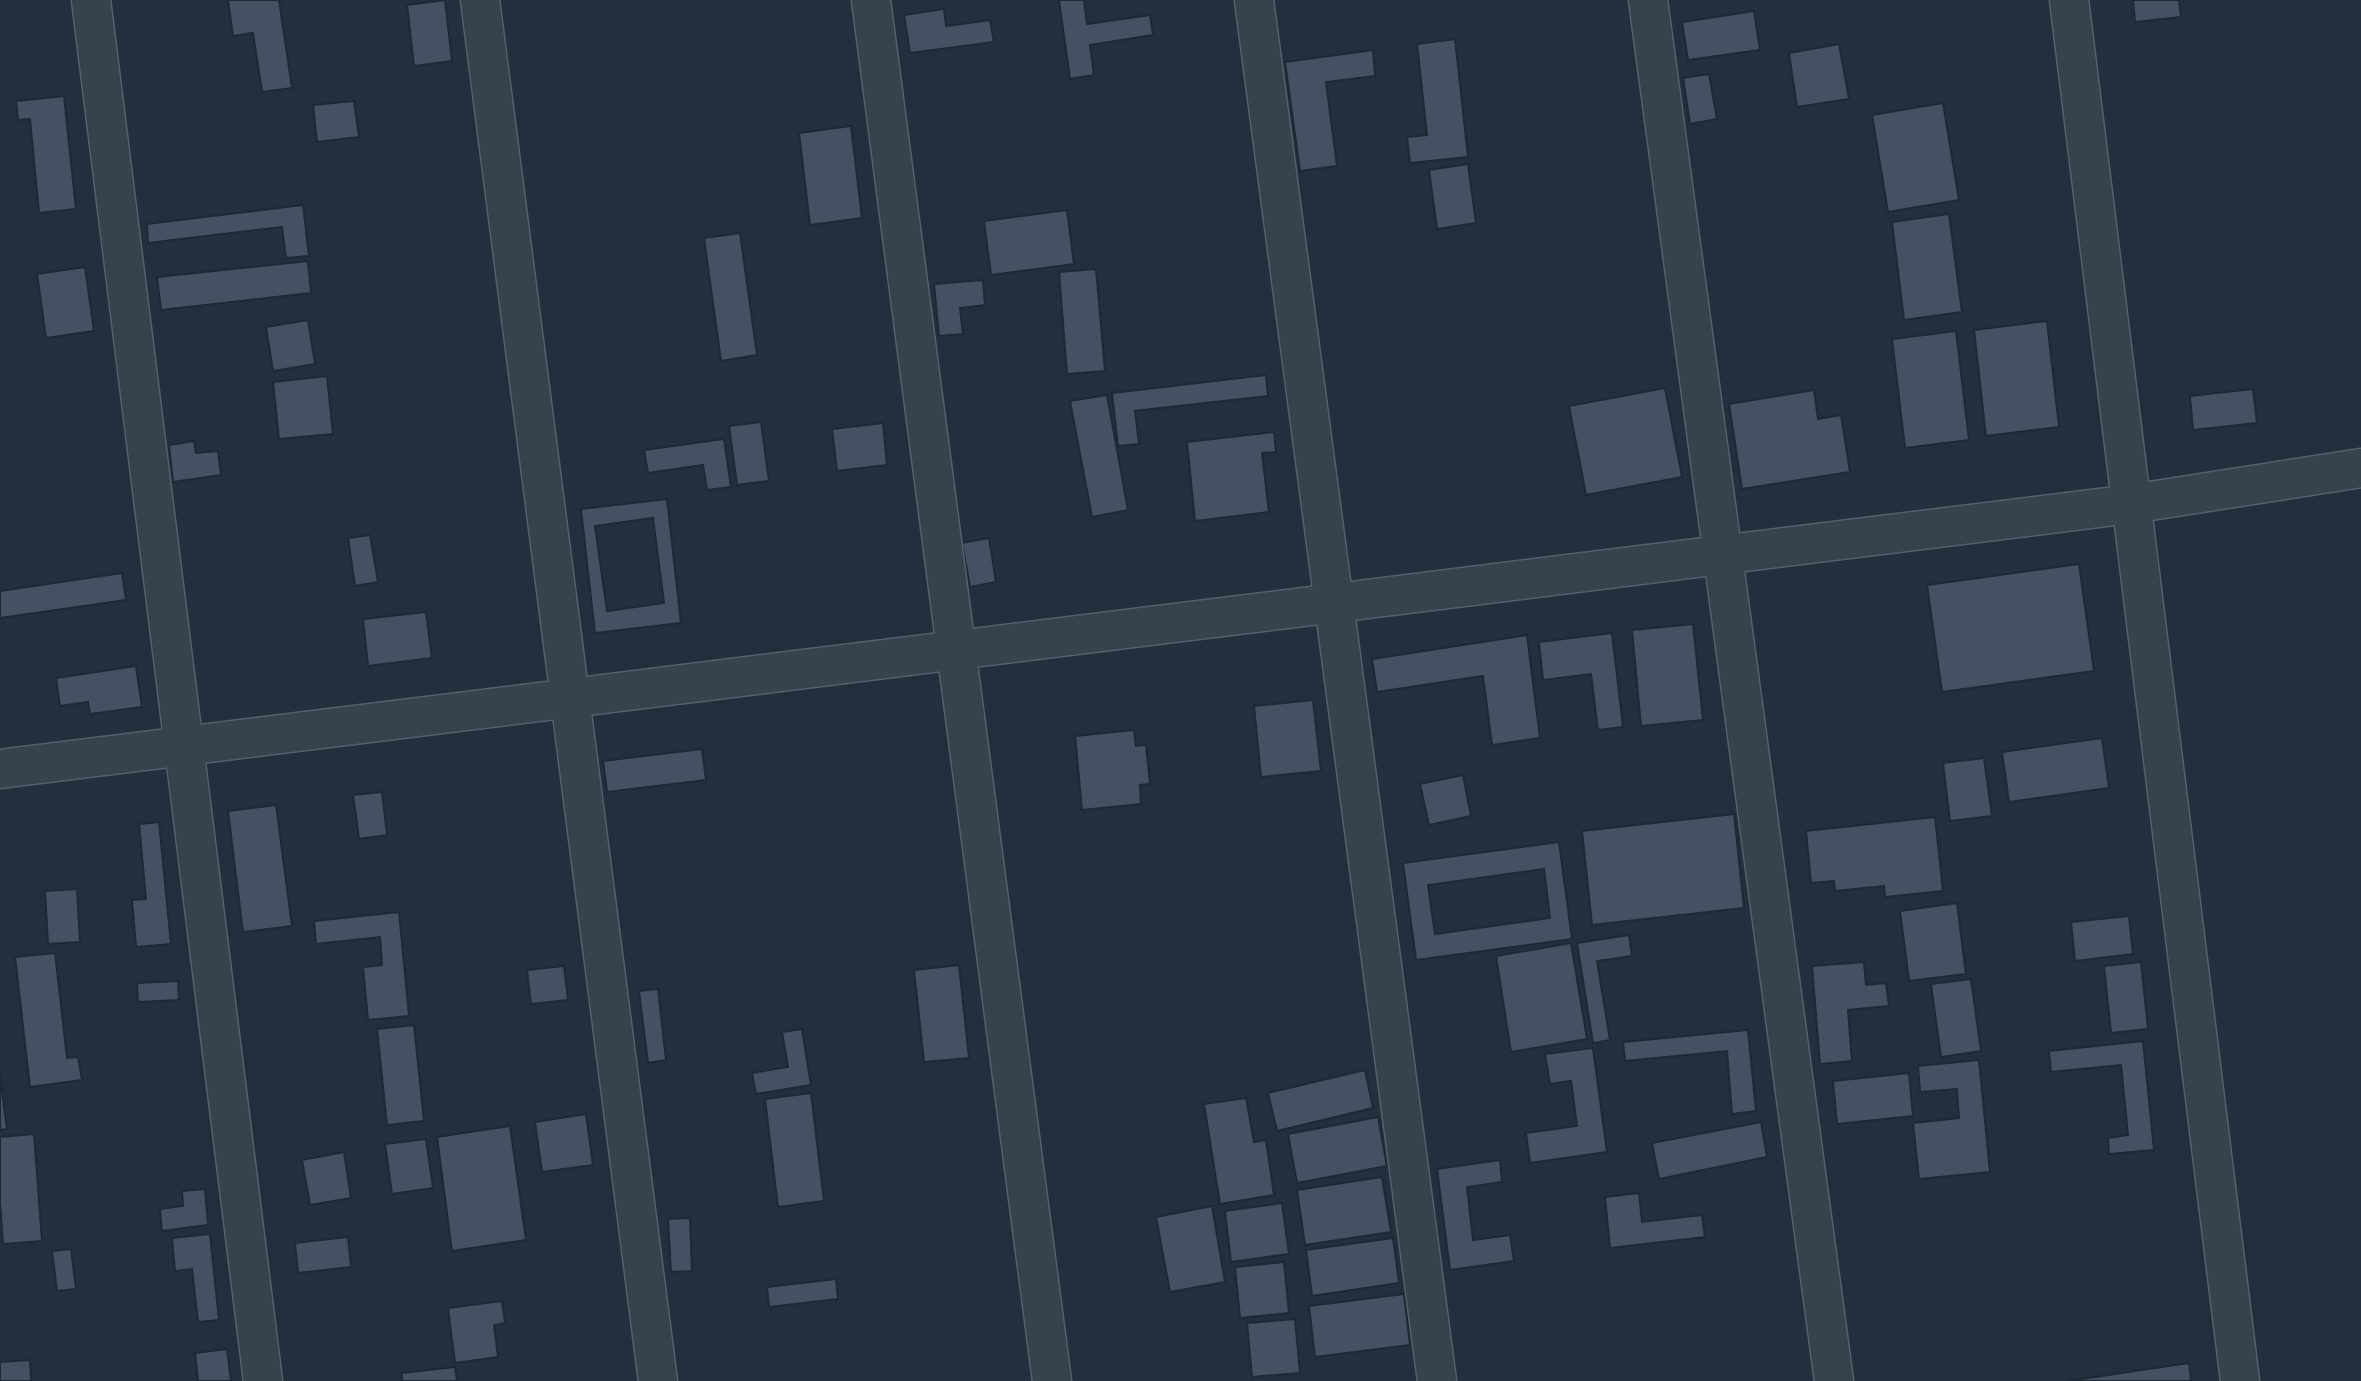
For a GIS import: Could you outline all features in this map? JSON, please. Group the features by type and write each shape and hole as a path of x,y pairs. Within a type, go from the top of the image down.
{"street":[{"path":"91,0 263,1381"},
{"path":"480,0 658,1381"},
{"path":"871,0 1052,1381"},
{"path":"1254,0 1437,1381"},
{"path":"1648,0 1834,1381"},
{"path":"2069,0 2240,1381"},
{"path":"0,769 2131,504 2361,468"}],"building":[{"path":"228,0 279,0 292,88 262,92 253,33 233,36"},
{"path":"445,0 452,61 414,66 407,5"},
{"path":"1059,0 1084,0 1087,24 1150,15 1153,35 1090,45 1094,75 1070,79"},
{"path":"2133,0 2179,0 2181,17 2135,22"},
{"path":"944,9 946,26 990,20 994,42 910,53 904,15"},
{"path":"1754,11 1760,50 1688,60 1682,22"},
{"path":"1455,39 1468,157 1410,163 1407,137 1427,135 1417,44"},
{"path":"1839,44 1849,99 1797,107 1789,53"},
{"path":"1373,50 1375,76 1326,82 1337,166 1300,171 1285,62"},
{"path":"1709,74 1717,119 1690,124 1683,78"},
{"path":"64,96 76,209 39,213 30,119 18,120 16,101"},
{"path":"354,101 359,137 317,142 313,105"},
{"path":"1943,103 1959,200 1888,212 1872,115"},
{"path":"851,126 862,218 810,225 799,133"},
{"path":"1468,164 1476,223 1437,229 1429,170"},
{"path":"303,205 309,256 286,258 282,227 148,243 147,224"},
{"path":"1067,210 1074,264 991,275 984,221"},
{"path":"1949,214 1962,312 1904,320 1892,222"},
{"path":"740,233 757,355 721,361 704,238"},
{"path":"308,261 311,293 161,310 157,277"},
{"path":"85,267 94,331 46,338 37,274"},
{"path":"1096,269 1105,371 1067,374 1059,272"},
{"path":"983,280 985,305 960,308 963,334 939,336 934,284"},
{"path":"308,320 315,364 273,371 266,327"},
{"path":"2047,321 2059,427 1986,436 1974,330"},
{"path":"1956,331 1969,440 1905,448 1892,339"},
{"path":"1266,375 1268,396 1135,411 1139,444 1118,446 1112,393"},
{"path":"327,376 333,434 279,439 273,382"},
{"path":"1665,388 1682,477 1586,495 1569,406"},
{"path":"2253,389 2257,423 2193,430 2190,396"},
{"path":"1814,390 1818,419 1841,415 1850,472 1742,489 1729,404"},
{"path":"1107,395 1128,510 1092,517 1070,401"},
{"path":"761,422 769,481 737,485 729,426"},
{"path":"883,423 887,465 837,471 832,429"},
{"path":"1274,432 1276,452 1262,453 1269,512 1195,521 1187,442"},
{"path":"724,439 731,487 707,490 703,465 648,473 644,450"},
{"path":"194,441 196,453 218,451 221,475 173,482 169,445"},
{"path":"667,499 681,623 595,633 581,509","holes":["653,518 664,603 607,611 595,526"]},
{"path":"370,535 378,582 355,586 348,538"},
{"path":"989,538 996,582 970,587 962,543"},
{"path":"2079,564 2094,671 1942,692 1927,585"},
{"path":"122,573 126,600 0,618 0,591"},
{"path":"426,612 432,658 368,666 363,619"},
{"path":"1693,624 1703,720 1641,726 1632,630"},
{"path":"1612,633 1623,727 1598,730 1591,674 1543,680 1539,642"},
{"path":"1527,635 1540,738 1492,745 1483,676 1377,692 1372,659"},
{"path":"136,666 142,707 90,714 88,702 60,706 56,678"},
{"path":"1313,700 1321,771 1261,777 1254,706"},
{"path":"1134,730 1136,746 1146,745 1150,784 1140,785 1141,804 1082,810 1075,736"},
{"path":"2102,738 2109,788 2009,802 2002,752"},
{"path":"702,749 706,780 607,792 603,761"},
{"path":"1984,758 1992,816 1950,821 1943,763"},
{"path":"1463,775 1471,816 1429,825 1420,784"},
{"path":"382,792 387,835 359,839 353,795"},
{"path":"276,805 292,926 243,932 228,811"},
{"path":"1734,814 1744,908 1592,925 1582,831"},
{"path":"1935,817 1943,891 1885,897 1884,886 1835,891 1834,881 1811,883 1806,831"},
{"path":"159,822 171,944 136,947 132,900 146,899 139,824"},
{"path":"1559,842 1572,939 1416,960 1403,863","holes":["1544,869 1550,918 1435,934 1428,885"]},
{"path":"77,889 80,942 48,944 45,891"},
{"path":"1957,903 1966,974 1909,981 1900,911"},
{"path":"399,912 409,1016 368,1020 363,967 382,965 380,937 316,944 314,921"},
{"path":"2129,916 2133,954 2075,961 2071,922"},
{"path":"1629,935 1632,956 1597,961 1610,1040 1593,1043 1577,943"},
{"path":"1571,943 1587,1039 1511,1052 1496,956"},
{"path":"55,953 67,1058 78,1057 82,1080 30,1087 15,957"},
{"path":"1864,962 1866,985 1886,983 1889,1006 1848,1010 1852,1061 1820,1064 1812,966"},
{"path":"2141,962 2148,1029 2111,1033 2104,966"},
{"path":"959,965 969,1058 924,1062 914,970"},
{"path":"564,966 568,1000 531,1004 527,970"},
{"path":"1971,979 1981,1051 1941,1057 1931,984"},
{"path":"178,981 179,1000 138,1002 137,983"},
{"path":"658,989 666,1060 648,1063 639,991"},
{"path":"414,1025 424,1121 387,1125 377,1029"},
{"path":"802,1029 811,1085 756,1094 752,1073 788,1067 782,1032"},
{"path":"1748,1030 1756,1111 1732,1114 1727,1051 1625,1061 1623,1042"},
{"path":"2143,1041 2154,1150 2109,1154 2108,1138 2128,1135 2121,1065 2051,1072 2049,1051"},
{"path":"1593,1048 1607,1152 1530,1163 1526,1133 1577,1126 1571,1081 1550,1084 1545,1054"},
{"path":"1979,1060 1990,1172 1919,1179 1913,1123 1959,1118 1957,1089 1920,1092 1918,1066"},
{"path":"1365,1070 1373,1108 1277,1131 1268,1093"},
{"path":"1909,1073 1913,1116 1837,1124 1833,1081"},
{"path":"0,1075 7,1129 0,1130"},
{"path":"811,1093 824,1201 778,1207 765,1099"},
{"path":"1246,1098 1254,1142 1266,1140 1274,1195 1220,1204 1204,1104"},
{"path":"586,1114 593,1165 542,1172 535,1122"},
{"path":"1378,1117 1387,1166 1297,1183 1288,1134"},
{"path":"1761,1122 1767,1157 1659,1179 1652,1143"},
{"path":"510,1126 526,1240 452,1251 437,1137"},
{"path":"34,1134 42,1241 3,1244 0,1137"},
{"path":"426,1139 433,1188 392,1194 385,1144"},
{"path":"344,1152 351,1198 310,1205 302,1160"},
{"path":"1500,1160 1502,1182 1467,1187 1473,1240 1510,1235 1514,1261 1450,1270 1437,1169"},
{"path":"1382,1177 1391,1232 1305,1245 1297,1190"},
{"path":"205,1189 208,1225 162,1231 160,1209 183,1206 182,1191"},
{"path":"1639,1193 1642,1222 1702,1215 1705,1237 1610,1248 1605,1197"},
{"path":"1282,1203 1289,1254 1231,1262 1225,1211"},
{"path":"1212,1206 1225,1282 1170,1292 1156,1217"},
{"path":"690,1218 692,1271 671,1272 668,1219"},
{"path":"210,1234 219,1320 198,1322 192,1269 175,1271 172,1238"},
{"path":"348,1237 351,1267 298,1273 295,1243"},
{"path":"1393,1238 1399,1283 1312,1296 1306,1250"},
{"path":"71,1249 76,1289 57,1291 52,1251"},
{"path":"1284,1262 1289,1313 1240,1318 1235,1267"},
{"path":"836,1279 838,1299 769,1307 767,1287"},
{"path":"1404,1294 1410,1345 1315,1357 1309,1306"},
{"path":"502,1301 505,1323 494,1325 498,1357 455,1363 448,1308"},
{"path":"1295,1319 1300,1373 1252,1377 1247,1323"},
{"path":"227,1349 231,1381 198,1381 195,1353"},
{"path":"30,1360 31,1381 0,1381 0,1362"},
{"path":"2189,1363 2191,1381 2068,1381"},
{"path":"455,1367 457,1381 402,1381 402,1373"}]}
